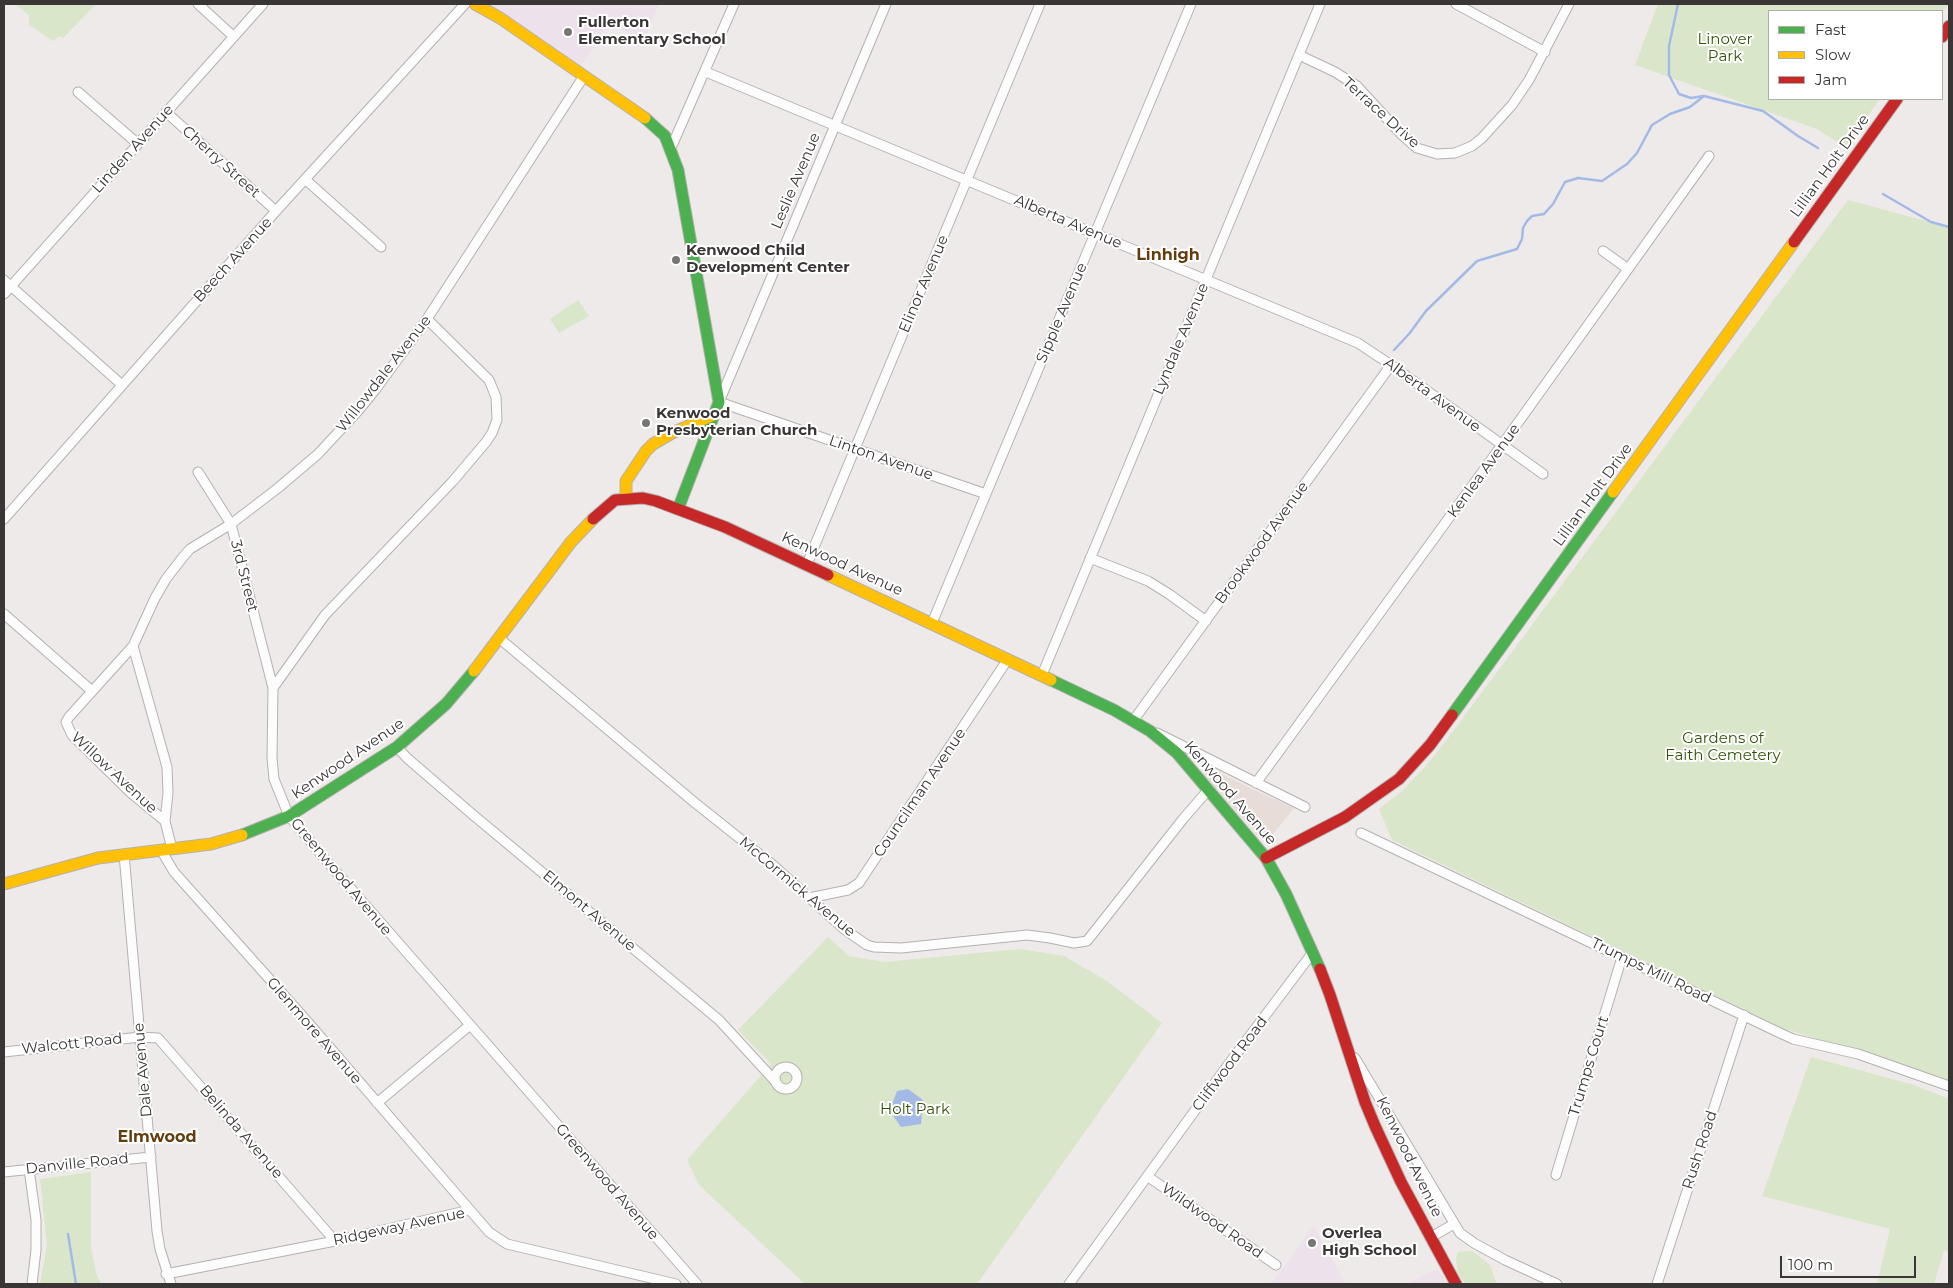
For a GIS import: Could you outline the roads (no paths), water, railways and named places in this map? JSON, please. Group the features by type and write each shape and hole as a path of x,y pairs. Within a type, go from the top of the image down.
{"main road":[{"path":"476,4 500,18 584,76 657,127 665,136 672,148 678,170 719,402"},
{"name":"Lillian Holt Drive","path":"1266,858 1345,817 1374,798 1399,779 1430,745 1896,100"},
{"name":"Leslie Avenue","path":"678,509 719,402"},
{"path":"626,498 626,481 646,451 653,444 672,433 714,415"},
{"name":"Kenwood Avenue","path":"4,884 98,858 211,844 228,840 289,816 397,747 458,690 584,527 610,503 626,498 649,499 725,527 807,564 1090,698 1150,731 1177,753 1266,858 1286,894 1313,952 1375,1126 1401,1182 1456,1284"}],"street":[{"path":"198,4 233,36"},
{"name":"Linden Avenue","path":"4,294 263,4"},
{"name":"Beech Avenue","path":"4,520 276,211 465,4"},
{"path":"672,148 734,4"},
{"name":"Leslie Avenue","path":"719,402 886,4"},
{"name":"Elinor Avenue","path":"807,564 1040,4"},
{"name":"Sipple Avenue","path":"932,622 1191,4"},
{"name":"Lyndale Avenue","path":"1042,675 1320,4"},
{"path":"1456,4 1545,52"},
{"name":"Terrace Drive","path":"1299,56 1335,72 1357,86 1401,134 1417,148 1431,153 1455,154 1472,146 1497,123 1512,105 1545,52 1569,4"},
{"name":"Alberta Avenue","path":"706,72 1352,340 1392,365 1543,474"},
{"name":"Willowdale Avenue","path":"66,722 75,708 133,646 146,614 177,564 190,549 231,524 318,454 375,390 427,319 584,76"},
{"path":"78,92 138,144"},
{"name":"Cherry Street","path":"166,112 276,211"},
{"name":"Kenlea Avenue","path":"1256,783 1709,156"},
{"path":"306,180 381,247"},
{"path":"1603,251 1628,269"},
{"path":"4,280 122,385"},
{"path":"273,688 326,615 453,482 492,433 497,420 498,408 489,380 427,319"},
{"name":"Brookwood Avenue","path":"1133,721 1392,365"},
{"name":"Linton Avenue","path":"719,402 986,494"},
{"name":"3rd Street","path":"198,472 231,524 273,688"},
{"path":"1090,558 1148,581 1206,621"},
{"path":"4,614 92,691"},
{"name":"McCormick Avenue","path":"499,638 772,865 844,929 867,945 874,947 902,948 1027,936 1074,943 1088,941 1183,819 1209,789"},
{"path":"133,646 167,767 166,850"},
{"name":"Councilman Avenue","path":"809,898 848,890 860,883 1008,659"},
{"name":"Greenwood Avenue","path":"273,688 272,767 278,791 289,816 693,1283"},
{"name":"Willow Avenue","path":"66,722 72,735 132,793 165,821"},
{"path":"1150,731 1164,735 1305,807"},
{"name":"Elmont Avenue","path":"397,747 407,758 472,814 719,1020 775,1081"},
{"name":"Trumps Mill Road","path":"1361,833 1793,1038 1858,1054 1949,1086"},
{"name":"Glenmore Avenue","path":"166,850 174,872 470,1210"},
{"name":"Dale Avenue","path":"124,854 160,1249 166,1274 171,1284"},
{"name":"Cliffwood Road","path":"1069,1284 1313,952"},
{"name":"Trumps Court","path":"1556,1175 1622,957"},
{"name":"Rush Road","path":"1657,1284 1744,1015"},
{"path":"377,1103 470,1025"},
{"path":"1342,1031 1357,1061 1460,1233 1474,1243 1557,1284"},
{"name":"Walcott Road","path":"4,1052 140,1037"},
{"name":"Belinda Avenue","path":"140,1037 155,1037 164,1044 335,1241"},
{"name":"Danville Road","path":"4,1172 151,1157"},
{"path":"29,1170 36,1220 36,1250 32,1284"},
{"name":"Wildwood Road","path":"1147,1176 1276,1265"},
{"name":"Ridgeway Avenue","path":"166,1274 335,1241 470,1210 489,1232 507,1244 676,1284"},
{"path":"1431,1237 1454,1224"}],"water":[{"path":"908,1089 923,1100 921,1124 901,1127 894,1117 892,1104 897,1091"}],"waterway":[{"path":"1678,4 1669,46 1669,75 1679,94 1691,98 1704,96 1763,111 1818,148"},
{"path":"1394,350 1426,311 1477,261 1517,249 1527,221 1532,216 1544,214 1553,204 1565,182 1578,178 1602,181 1627,164 1637,153 1652,125 1670,114 1690,107 1704,96"},
{"path":"1883,194 1931,222 1949,227"},
{"path":"68,1234 76,1284"}],"place":[{"name":"Fullerton Elementary School","path":"568,32"},
{"name":"Kenwood Child Development Center","path":"676,260"},
{"name":"Kenwood Presbyterian Church","path":"646,423"},
{"name":"Overlea High School","path":"1312,1243"}],"district":[{"name":"Linhigh","path":"1168,255"},
{"name":"Elmwood","path":"157,1137"}],"park label":[{"name":"Linover Park","path":"1725,48"},
{"name":"Gardens of Faith Cemetery","path":"1723,748"},
{"name":"Holt Park","path":"915,1110"}]}
